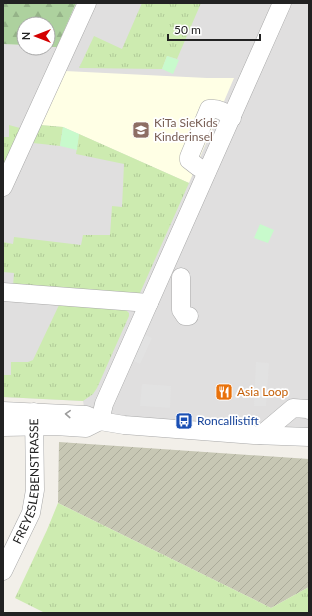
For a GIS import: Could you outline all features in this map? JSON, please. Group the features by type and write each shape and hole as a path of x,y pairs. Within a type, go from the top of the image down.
{"street":[{"path":"3,187 87,3"},
{"path":"100,421 104,404 282,3"},
{"path":"207,171 193,164 189,160 189,156 209,108 215,108 223,111 232,118"},
{"path":"164,269 186,282 181,310 185,316 189,316"},
{"path":"3,292 149,303"},
{"path":"261,435 293,408 309,410"},
{"path":"3,411 34,419"},
{"path":"3,427 34,419 86,415 100,421 124,425 309,437"},
{"name":"FREYESLEBENSTRASSE","path":"3,571 31,513 35,490 34,419"}],"shaded area":[{"path":"76,3 309,3 309,439 87,422 83,401 3,397 3,44 16,45 16,56 56,56 57,47"},
{"name":"KiTa SieKids Kinderinsel","path":"65,71 234,78 189,183 63,127 40,125"},
{"path":"136,331 152,338 140,364 125,357"},
{"path":"256,362 269,363 266,406 254,406"},
{"path":"142,384 171,386 170,408 140,406"},
{"path":"59,442 309,459 309,587 271,608 58,503"}],"green space":[{"path":"3,3 76,3 57,47 56,16 16,16 16,45 3,44"},
{"path":"142,3 201,3 177,59 167,56 162,69 79,68 94,36 122,49"},
{"path":"167,56 179,60 173,74 162,69"},
{"path":"9,125 20,128 3,166 3,137 9,137"},
{"path":"40,125 63,127 60,146 33,143"},
{"path":"63,127 79,134 77,150 60,146"},
{"path":"79,134 189,183 140,293 13,286 14,273 3,272 3,242 13,244 14,237 81,245 83,235 110,235 112,206 122,207 124,164 76,154"},
{"path":"260,224 274,230 268,243 254,238"},
{"path":"59,305 126,310 129,313 97,388 93,394 83,401 3,397 3,375 11,375 11,362 28,362 33,360"},
{"path":"58,503 271,608 309,587 309,613 45,613 15,598"}],"place":[{"name":"KiTa SieKids Kinderinsel","path":"141,130"},
{"name":"Asia Loop","path":"224,392"},
{"name":"Roncallistift","path":"184,421"}]}
